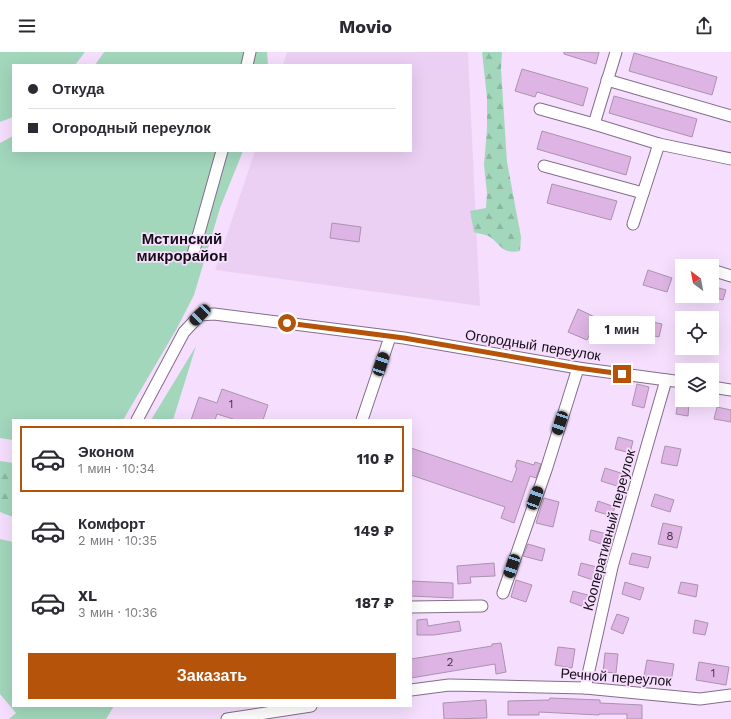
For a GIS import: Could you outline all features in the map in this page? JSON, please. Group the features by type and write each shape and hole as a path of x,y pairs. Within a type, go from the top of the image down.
{"street":[{"path":"247,64 250,52"},
{"path":"594,124 616,52"},
{"path":"607,80 731,116"},
{"path":"540,109 659,144 731,159"},
{"path":"633,224 659,144"},
{"path":"193,254 222,152"},
{"path":"544,166 643,193"},
{"path":"719,272 731,276"},
{"name":"Огородный переулок","path":"138,419 184,332 200,315 214,314 404,338 578,368 675,381"},
{"path":"362,419 390,337"},
{"path":"503,593 546,470 578,368"},
{"name":"Кооперативный переулок","path":"585,688 612,567 666,380"},
{"path":"719,388 731,390"},
{"path":"412,607 482,606"},
{"name":"Речной переулок","path":"412,690 449,685 585,688 700,699 731,695"},
{"path":"227,719 305,707"}],"shaded area":[{"path":"287,52 468,52 480,306 215,270 255,152 412,152 412,64 283,64"}],"green space":[{"path":"0,52 85,52 76,64 12,64 12,117 0,122"},
{"path":"104,52 267,52 268,64 96,64"},
{"path":"482,52 502,52 501,69 507,162 521,237 520,251 514,252 506,250 488,236 474,232 470,211 486,208 487,193 484,165 487,129 487,98"},
{"path":"12,137 12,152 243,152 220,208 194,295 176,330 124,419 12,419 12,440 0,438 0,143"},
{"path":"196,346 173,419 152,419"},
{"path":"0,461 12,463 12,517 0,512"},
{"path":"0,539 12,542 12,707 113,707 106,719 9,719 16,713 0,694"}],"building":[{"path":"564,52 599,52 596,64 564,54"},
{"path":"634,53 717,77 712,95 629,71"},
{"path":"522,69 588,88 583,106 537,92 535,97 515,91"},
{"path":"614,96 697,119 692,137 609,113"},
{"path":"542,131 631,157 626,175 537,149"},
{"path":"552,184 617,201 611,220 547,203"},
{"path":"332,223 361,227 359,242 330,238"},
{"path":"648,270 672,278 667,292 643,285"},
{"path":"719,288 726,290 723,300 719,299"},
{"path":"578,309 597,318 587,340 568,332"},
{"path":"648,321 662,324 659,337 645,334"},
{"path":"637,384 649,387 644,408 632,405"},
{"path":"222,389 268,405 263,419 233,419 217,414 215,419 191,419 199,397 217,403"},
{"path":"677,407 689,407 688,416 676,414"},
{"path":"717,407 731,410 731,422 714,419"},
{"path":"618,437 633,441 630,453 615,449"},
{"path":"665,446 681,449 677,466 661,463"},
{"path":"412,448 512,482 517,468 515,467 517,460 534,465 535,462 541,464 536,478 530,476 514,523 501,518 505,507 412,475"},
{"path":"605,468 624,474 620,487 601,481"},
{"path":"655,494 674,500 670,512 651,506"},
{"path":"544,498 559,502 553,527 536,523"},
{"path":"598,501 615,507 612,516 595,511"},
{"path":"663,523 682,527 677,548 658,544"},
{"path":"591,530 607,534 604,545 589,540"},
{"path":"528,544 545,549 542,561 523,556"},
{"path":"632,553 651,557 648,568 629,564"},
{"path":"494,563 495,576 470,577 471,583 458,584 457,566"},
{"path":"581,563 597,567 593,580 578,575"},
{"path":"516,580 532,585 526,602 511,597"},
{"path":"412,581 453,583 453,598 412,596"},
{"path":"625,582 644,588 640,600 622,594"},
{"path":"681,582 698,585 696,597 678,593"},
{"path":"573,591 591,596 587,608 570,602"},
{"path":"617,614 629,618 623,634 611,629"},
{"path":"427,619 428,626 459,621 461,631 434,635 417,635 417,620"},
{"path":"695,620 708,623 705,635 693,633"},
{"path":"501,643 506,672 496,674 495,664 412,678 412,659 492,646 492,644"},
{"path":"558,647 575,649 572,668 555,665"},
{"path":"605,653 618,654 616,673 603,672"},
{"path":"647,660 674,664 671,682 644,676"},
{"path":"699,662 729,667 726,685 696,680"},
{"path":"550,698 600,700 600,703 642,705 642,719 627,719 627,714 599,715 539,712 539,715 508,715 508,701 549,700"},
{"path":"486,700 487,718 444,719 443,703"}],"district":[{"name":"Мстинский микрорайон","path":"182,248"}],"route":[{"path":"287,323 404,338 578,368 622,374"}]}
